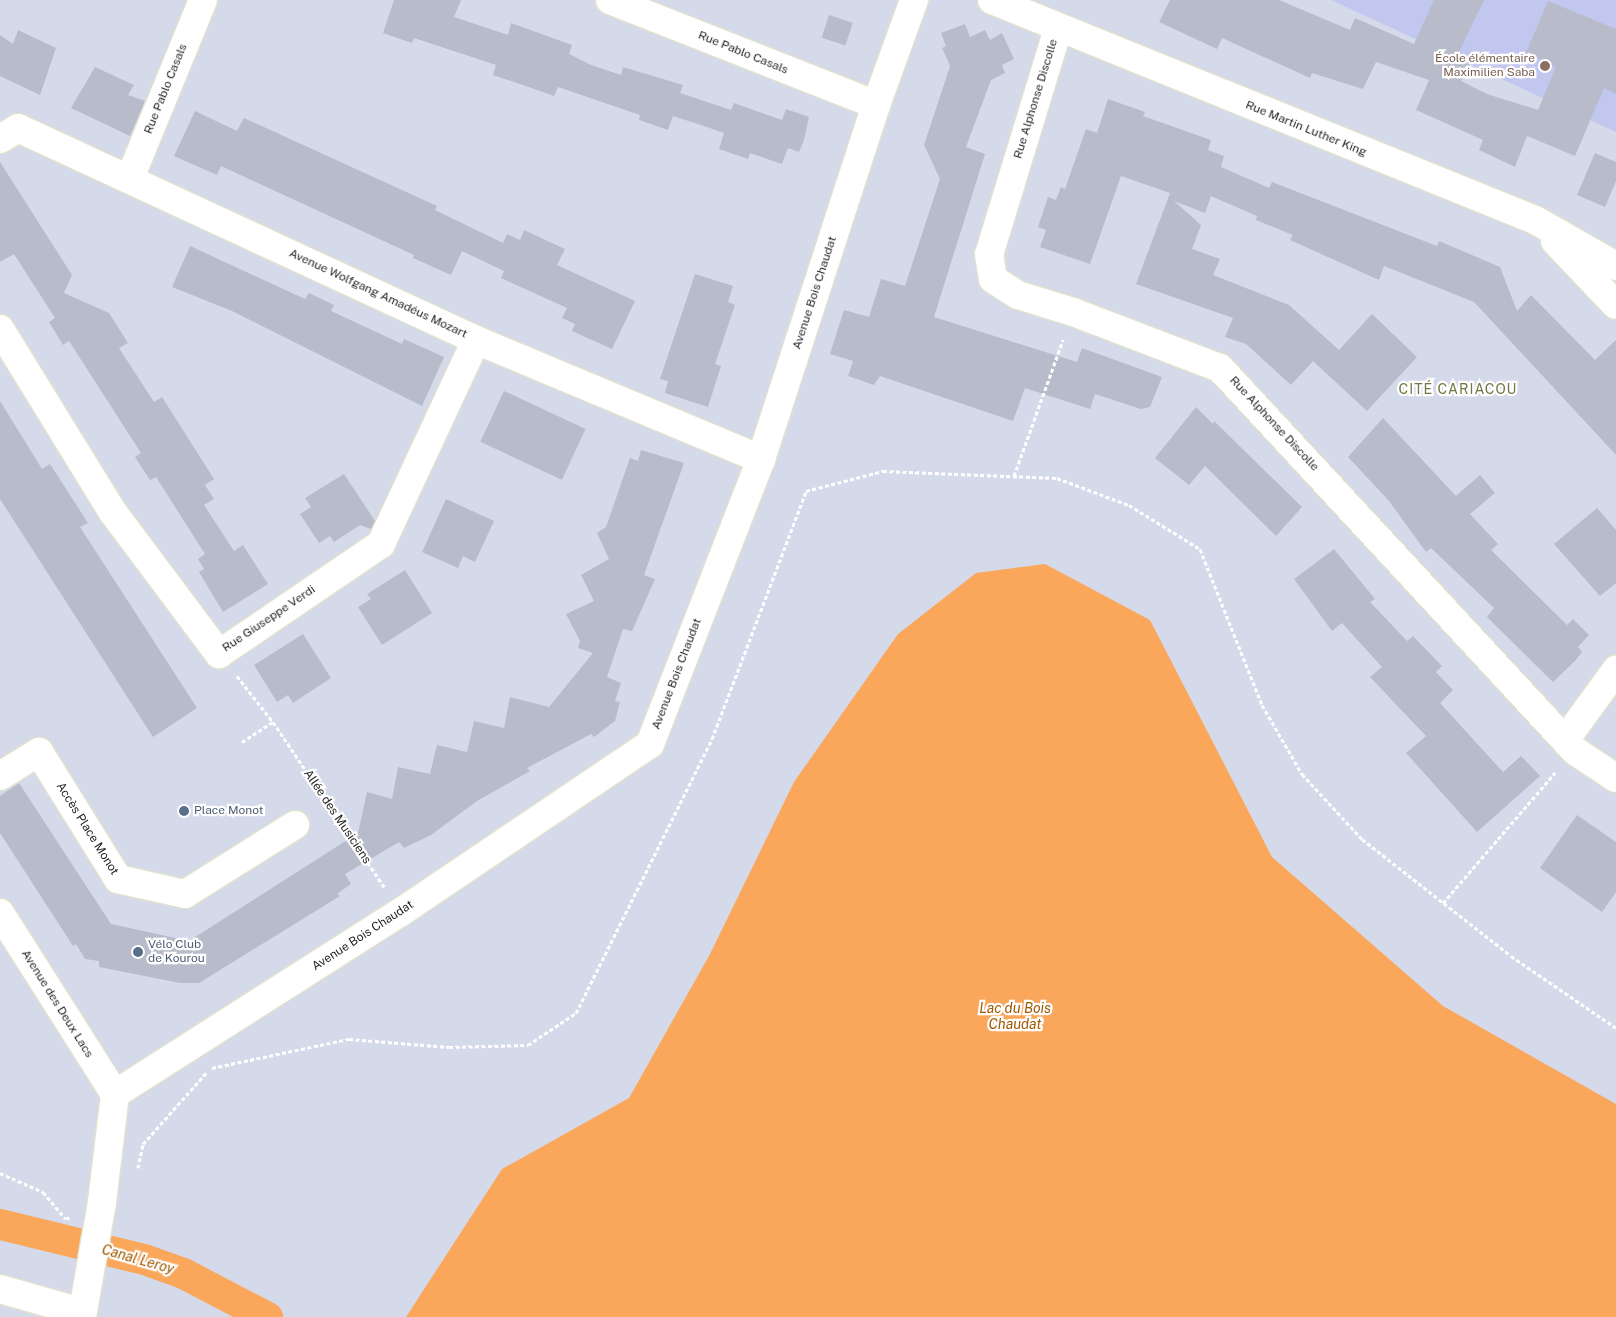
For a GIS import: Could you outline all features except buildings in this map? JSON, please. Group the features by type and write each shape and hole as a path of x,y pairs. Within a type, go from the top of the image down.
{"street":[{"name":"Rue Pablo Casals","path":"130,178 203,0"},
{"name":"Rue Pablo Casals","path":"610,0 876,105"},
{"name":"Avenue Bois Chaudat","path":"115,1094 401,912 650,744 761,459 876,105 914,0"},
{"name":"Rue Martin Luther King","path":"992,0 1058,29 1534,220 1616,266"},
{"name":"Rue Alphonse Discolle","path":"1058,29 989,260 991,274 998,285 1018,295 1073,312 1220,368 1570,745 1616,778"},
{"name":"Avenue Wolfgang Amadéus Mozart","path":"0,139 18,128 130,178 476,340 761,459"},
{"path":"1534,220 1616,305"},
{"name":"Rue Giuseppe Verdi","path":"0,330 112,511 219,654 381,544 476,340"},
{"path":"1570,745 1616,670"},
{"name":"Accès Place Monot","path":"0,776 39,752 118,879 185,894 295,825"},
{"name":"Avenue des Deux Lacs","path":"0,913 115,1094"},
{"path":"0,1289 82,1314 102,1202 115,1094"}],"path":[{"path":"1014,476 1073,312"},
{"path":"137,1171 143,1144 210,1069 349,1039 449,1047 528,1045 576,1013 712,739 806,491 883,471 1057,478 1130,506 1200,550 1262,705 1302,774 1362,839 1511,956 1616,1028"},
{"name":"Allée des Musiciens","path":"219,654 273,722 401,912"},
{"path":"242,742 273,722"},
{"path":"1443,903 1570,745"},
{"path":"0,1172 43,1192 66,1219 102,1202"}],"shaded area":[{"name":"École élémentaire Maximilien Saba","path":"1331,0 1616,0 1616,132"}],"water":[{"name":"Lac du Bois Chaudat","path":"1045,564 1150,620 1272,857 1443,1006 1616,1104 1616,1317 406,1317 502,1169 629,1098 710,954 794,782 898,634 976,573"}],"waterway":[{"name":"Canal Leroy","path":"0,1224 144,1259 183,1273 267,1317"}],"place":[{"name":"École élémentaire Maximilien Saba","path":"1545,66"},
{"name":"Place Monot","path":"184,811"},
{"name":"Vélo Club de Kourou","path":"138,952"}],"district":[{"name":"CITÉ CARIACOU","path":"1458,389"}]}
